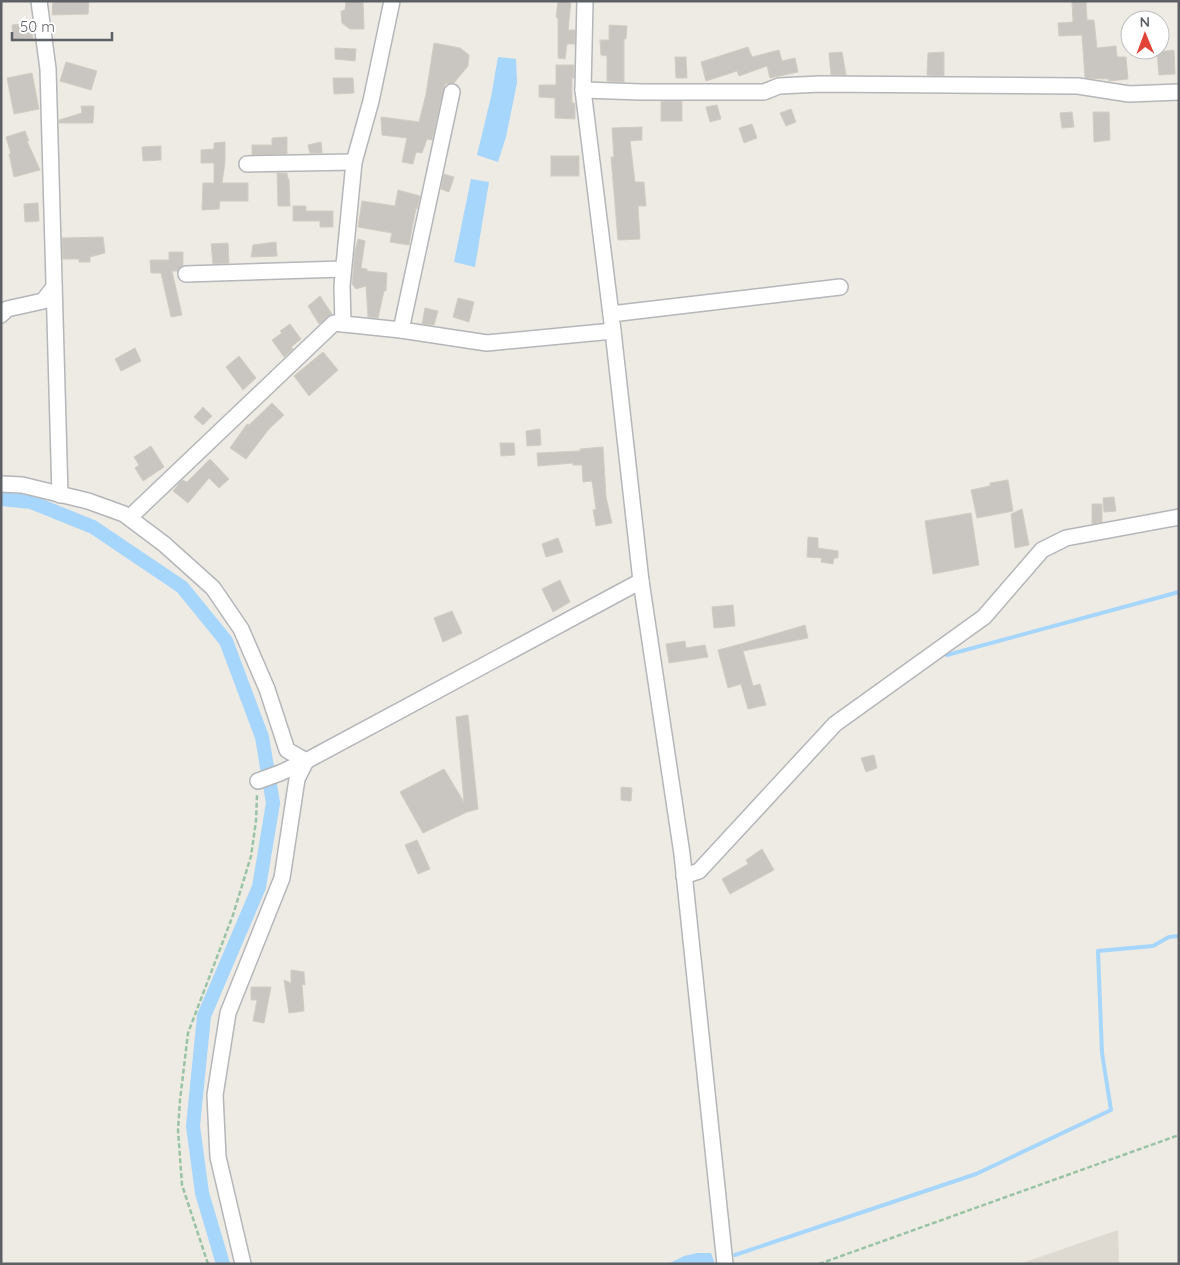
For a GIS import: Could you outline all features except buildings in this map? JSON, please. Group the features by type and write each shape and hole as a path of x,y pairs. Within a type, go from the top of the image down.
{"street":[{"path":"39,1 48,69 60,494"},
{"path":"343,324 343,269 354,162 372,101 392,1"},
{"path":"585,1 583,90 611,314 641,581 684,876 725,1264"},
{"path":"583,90 764,92 779,86 820,84 1078,86 1129,94 1179,92"},
{"path":"400,330 452,92"},
{"path":"247,164 354,162"},
{"path":"186,274 343,269"},
{"path":"1,315 7,309 43,302 54,287"},
{"path":"611,314 840,287"},
{"path":"130,517 334,323 400,330 487,343 613,331"},
{"path":"1,484 22,485 60,494 88,501 124,514 164,544 214,588 241,629 267,688 287,750 306,761"},
{"path":"684,876 699,871 835,724 984,617 1042,550 1066,538 1179,517"},
{"path":"258,781 306,761 641,581"},
{"path":"243,1264 218,1157 215,1095 228,1012 282,878 297,779 306,761"}],"path":[{"path":"208,1264 182,1185 178,1130 180,1100 188,1033 233,915 251,856 256,821 258,781"},
{"path":"819,1264 1179,1135"}],"shaded area":[{"path":"1118,1230 1119,1264 1019,1264"}],"water":[{"path":"498,57 516,59 517,83 506,137 498,162 477,155 491,97"},
{"path":"471,179 489,182 475,267 454,262"},
{"path":"697,1253 711,1253 715,1264 668,1264 684,1256"}],"waterway":[{"path":"1,499 31,502 93,527 182,587 226,641 262,737 273,803 259,887 204,1016 193,1126 202,1193 223,1264"},
{"path":"947,655 1179,592"},
{"path":"735,1255 976,1174 1111,1110 1102,1053 1098,951 1153,946 1169,937 1179,936"}]}
